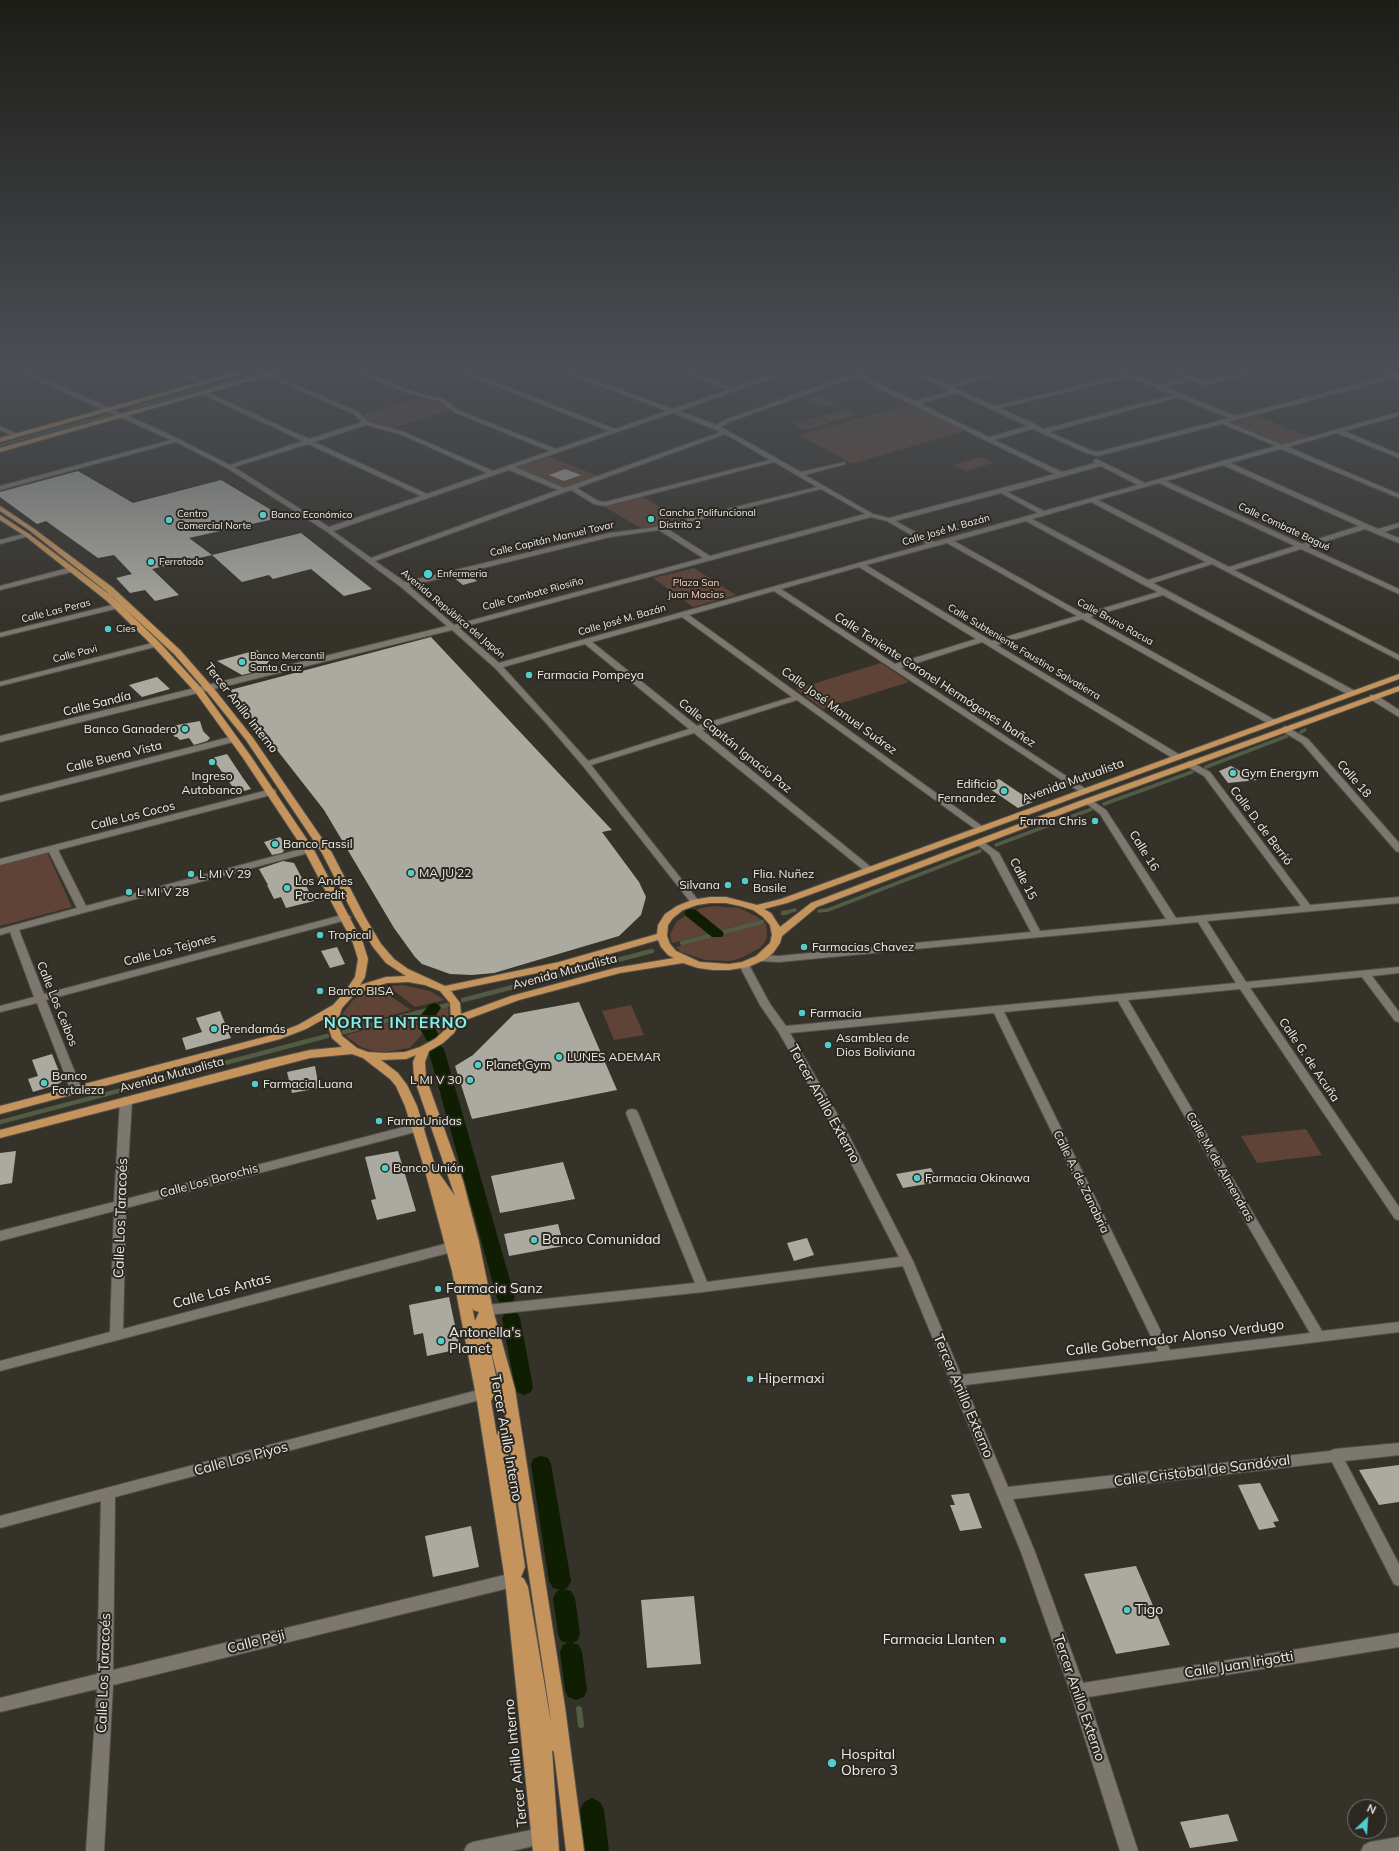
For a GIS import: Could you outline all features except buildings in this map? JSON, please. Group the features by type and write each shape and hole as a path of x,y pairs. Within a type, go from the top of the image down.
{"main road":[{"name":"Tercer Anillo Interno","path":"0,508 31,529 109,589 172,647 209,688 249,738 327,853 360,917 377,945 390,961 404,971 427,982"},
{"name":"Tercer Anillo Interno","path":"0,517 72,569 116,606 156,644 199,691 234,739 272,792 309,850 346,917 358,943 363,959 360,977 348,995"},
{"name":"Avenida Mutualista","path":"756,908 784,901 1399,676"},
{"path":"1373,697 1372,692 1374,689 1399,680"},
{"name":"Avenida Mutualista","path":"777,935 814,905 1088,801 1399,688"},
{"path":"1328,715 1328,708 1353,699 1354,696 1352,693"},
{"path":"726,900 742,902 756,908 768,915 775,924 777,935 775,943 769,951 760,958 744,964 713,967 698,965 684,960 665,945 662,936 663,925 669,916 680,908 695,902 726,900"},
{"name":"Avenida Mutualista","path":"444,989 479,983 561,964 662,936"},
{"name":"Avenida Mutualista","path":"456,1020 515,998 619,970 684,960"},
{"path":"408,979 427,982 444,989 455,1003 456,1020 450,1031 439,1041 424,1049 406,1055 386,1057 366,1054 353,1050 337,1038 332,1023 337,1007 348,995 366,986 386,980 408,979"},
{"name":"Avenida Mutualista","path":"0,1110 276,1037 302,1027 337,1007"},
{"name":"Tercer Anillo Interno","path":"424,1049 419,1062 420,1078 457,1180 473,1242 487,1310 508,1389 514,1420 562,1748 575,1851"},
{"name":"Avenida Mutualista","path":"0,1134 303,1056 353,1050"},
{"name":"Tercer Anillo Interno","path":"366,1054 383,1066 401,1085 419,1127 452,1247 483,1398 512,1580 541,1844"},
{"path":"430,1167 450,1198 478,1307 482,1310 487,1310 481,1321 481,1333 491,1386 490,1391 483,1398"},
{"path":"514,1420 504,1433 501,1452 518,1567 512,1580 519,1584 520,1587 542,1723 545,1731 562,1748"},
{"path":"527,1714 541,1734 544,1745 550,1851"}],"street":[{"path":"0,488 124,454"},
{"name":"Avenida República del Japón","path":"205,454 229,467 328,530 371,560 404,585 498,666 550,722 586,764 695,902"},
{"path":"229,467 269,454"},
{"path":"339,454 428,496"},
{"path":"451,454 493,473"},
{"path":"328,530 547,454"},
{"path":"371,560 665,454"},
{"path":"766,454 871,515 889,520 932,544"},
{"path":"1021,454 1060,474"},
{"path":"1093,454 1095,460 1100,464 1144,485"},
{"name":"Calle José M. Bazán","path":"498,666 1255,454"},
{"path":"1300,454 1399,496"},
{"path":"509,468 568,490 596,503 605,504 776,460"},
{"path":"800,474 842,463"},
{"path":"1224,463 1399,541"},
{"path":"889,520 1100,464"},
{"name":"Calle Combate Bagué","path":"1160,481 1399,592"},
{"name":"Calle Capitán Manuel Tovar","path":"404,585 610,535 661,528 822,487"},
{"path":"1001,491 1043,513"},
{"path":"1092,500 1399,658"},
{"name":"Calle Combate Riosiño","path":"199,691 454,627 871,515"},
{"path":"1026,518 1352,693"},
{"path":"1377,532 1399,525"},
{"path":"1228,570 1366,526"},
{"path":"661,528 709,559"},
{"path":"0,542 26,535"},
{"name":"Calle Bruno Racua","path":"947,540 1272,722"},
{"path":"1147,583 1212,562"},
{"name":"Calle Subteniente Faustino Salvatierra","path":"860,564 1177,757"},
{"path":"0,588 72,569"},
{"name":"Calle Teniente Coronel Hermógenes Ibañez","path":"774,588 1083,791"},
{"path":"991,644 1164,592"},
{"name":"Calle Las Peras","path":"0,635 116,606"},
{"name":"Calle José Manuel Suárez","path":"683,614 981,829"},
{"path":"894,667 983,639"},
{"name":"Calle Capitán Ignacio Paz","path":"586,641 869,870"},
{"name":"Calle Pavi","path":"0,684 156,644"},
{"name":"Calle Sandía","path":"0,740 199,691"},
{"path":"586,764 799,697"},
{"path":"1373,697 1399,714"},
{"name":"Calle 18","path":"1285,729 1305,741 1399,849"},
{"name":"Calle Buena Vista","path":"0,799 234,739"},
{"name":"Calle D. de Berrió","path":"1189,764 1207,774 1308,909"},
{"name":"Calle Los Cocos","path":"0,862 272,792"},
{"name":"Calle 16","path":"1088,801 1104,812 1172,920"},
{"name":"Calle 15","path":"979,842 994,852 1036,934"},
{"path":"52,848 83,910"},
{"path":"0,932 309,850"},
{"path":"760,958 779,959 1172,920 1399,900"},
{"name":"Calle Los Tejones","path":"0,1009 346,917"},
{"name":"Calle G. de Acuña","path":"1200,918 1242,984 1399,1216"},
{"name":"Calle Los Ceibos","path":"13,928 42,998 76,1090"},
{"name":"Tercer Anillo Externo","path":"744,964 765,1005 782,1030 837,1124 906,1261 1028,1552 1078,1691 1129,1851"},
{"path":"782,1030 1242,984 1399,970"},
{"path":"1364,973 1399,1019"},
{"name":"Calle M. de Almendras","path":"1121,997 1319,1337"},
{"name":"Calle A. de Zanabria","path":"997,1009 1166,1355"},
{"name":"Calle Los Taracoés","path":"116,1336 120,1204 126,1101"},
{"path":"632,1113 703,1287"},
{"name":"Calle Los Borochis","path":"0,1236 419,1127"},
{"name":"Calle Las Antas","path":"0,1366 452,1247"},
{"path":"487,1310 703,1287 906,1261"},
{"name":"Calle Gobernador Alonso Verdugo","path":"956,1381 1399,1327"},
{"name":"Calle Los Piyos","path":"0,1522 483,1398"},
{"name":"Calle Cristobal de Sandóval","path":"1004,1494 1335,1455 1399,1449"},
{"path":"1335,1455 1399,1578"},
{"name":"Calle Los Taracoés","path":"95,1851 105,1679 108,1494"},
{"name":"Calle Peji","path":"0,1705 512,1580"},
{"name":"Calle Juan Irigotti","path":"1078,1691 1399,1640"},
{"path":"473,1851 541,1844"},
{"path":"1370,1851 1399,1846"}],"green space":[{"path":"834,454 885,454 852,464"},
{"path":"548,456 598,476 560,490 509,469"},
{"path":"981,457 994,463 966,471 953,465"},
{"path":"643,497 680,519 642,529 605,507"},
{"name":"Plaza San Juan Macias","path":"694,568 736,595 693,607 653,578"},
{"path":"881,663 909,682 823,709 796,689"},
{"path":"47,852 72,907 0,926 0,864"},
{"path":"714,906 739,908 761,920 672,943 670,934 677,921 701,908"},
{"path":"766,923 767,937 760,948 741,958 730,961 705,960 681,952 676,947"},
{"path":"403,985 430,991 445,1000 415,1007 388,986"},
{"path":"379,988 411,1010 342,1029 342,1014 351,1002 356,998"},
{"path":"631,1005 644,1035 614,1040 602,1011"},
{"path":"448,1007 449,1019 436,1037 430,1022 431,1016 437,1010"},
{"path":"428,1012 421,1019 420,1025 423,1033 410,1048 385,1052 373,1051 361,1047 346,1035"},
{"path":"1306,1129 1322,1155 1257,1163 1241,1136"}],"waterway":[{"path":"1301,732 1305,730"},
{"path":"1206,767 1287,736"},
{"path":"1104,804 1192,772"},
{"path":"996,845 1092,809"},
{"path":"819,911 828,910 980,851"},
{"path":"787,912 795,910"},
{"path":"691,913 717,934"},
{"path":"682,943 762,922"},
{"path":"463,1000 652,951"},
{"path":"344,1032 447,1005"},
{"path":"433,1039 425,1024 426,1018 434,1008"},
{"path":"0,1122 327,1036"},
{"path":"436,1049 506,1298"},
{"path":"511,1318 524,1387"},
{"path":"541,1464 560,1581"},
{"path":"564,1598 569,1634"},
{"path":"571,1652 576,1690"},
{"path":"579,1709 581,1725"},
{"path":"592,1810 597,1851"}],"place":[{"name":"Banco Económico","path":"263,515"},
{"name":"Cancha Polifuncional Distrito 2","path":"651,519"},
{"name":"Centro Comercial Norte","path":"169,520"},
{"name":"Ferrotodo","path":"151,562"},
{"name":"Enfermeria","path":"428,574"},
{"name":"Cies","path":"108,629"},
{"name":"Banco Mercantil Santa Cruz","path":"242,662"},
{"name":"Farmacia Pompeya","path":"529,675"},
{"name":"Banco Ganadero","path":"185,729"},
{"name":"Ingreso Autobanco","path":"212,762"},
{"name":"Gym Energym","path":"1233,773"},
{"name":"Edificio Fernandez","path":"1004,791"},
{"name":"Farma Chris","path":"1095,821"},
{"name":"Banco Fassil","path":"275,844"},
{"name":"MA JU 22","path":"411,873"},
{"name":"L MI V 29","path":"191,874"},
{"name":"Flia. Nuñez Basile","path":"745,881"},
{"name":"Silvana","path":"728,885"},
{"name":"Los Andes Procredit","path":"287,888"},
{"name":"L MI V 28","path":"129,892"},
{"name":"Tropical","path":"320,935"},
{"name":"Farmacias Chavez","path":"804,947"},
{"name":"Banco BISA","path":"320,991"},
{"name":"Farmacia","path":"802,1013"},
{"name":"Prendamás","path":"214,1029"},
{"name":"Asamblea de Dios Boliviana","path":"828,1045"},
{"name":"LUNES ADEMAR","path":"559,1057"},
{"name":"Planet Gym","path":"478,1065"},
{"name":"L MI V 30","path":"470,1080"},
{"name":"Banco Fortaleza","path":"44,1083"},
{"name":"Farmacia Luana","path":"255,1084"},
{"name":"FarmaUnidas","path":"379,1121"},
{"name":"Banco Unión","path":"385,1168"},
{"name":"Farmacia Okinawa","path":"917,1178"},
{"name":"Banco Comunidad","path":"534,1240"},
{"name":"Farmacia Sanz","path":"438,1289"},
{"name":"Antonella's Planet","path":"441,1341"},
{"name":"Hipermaxi","path":"750,1379"},
{"name":"Tigo","path":"1127,1610"},
{"name":"Farmacia Llanten","path":"1003,1640"},
{"name":"Hospital Obrero 3","path":"832,1763"}],"district":[{"name":"NORTE INTERNO","path":"396,1023"}]}
